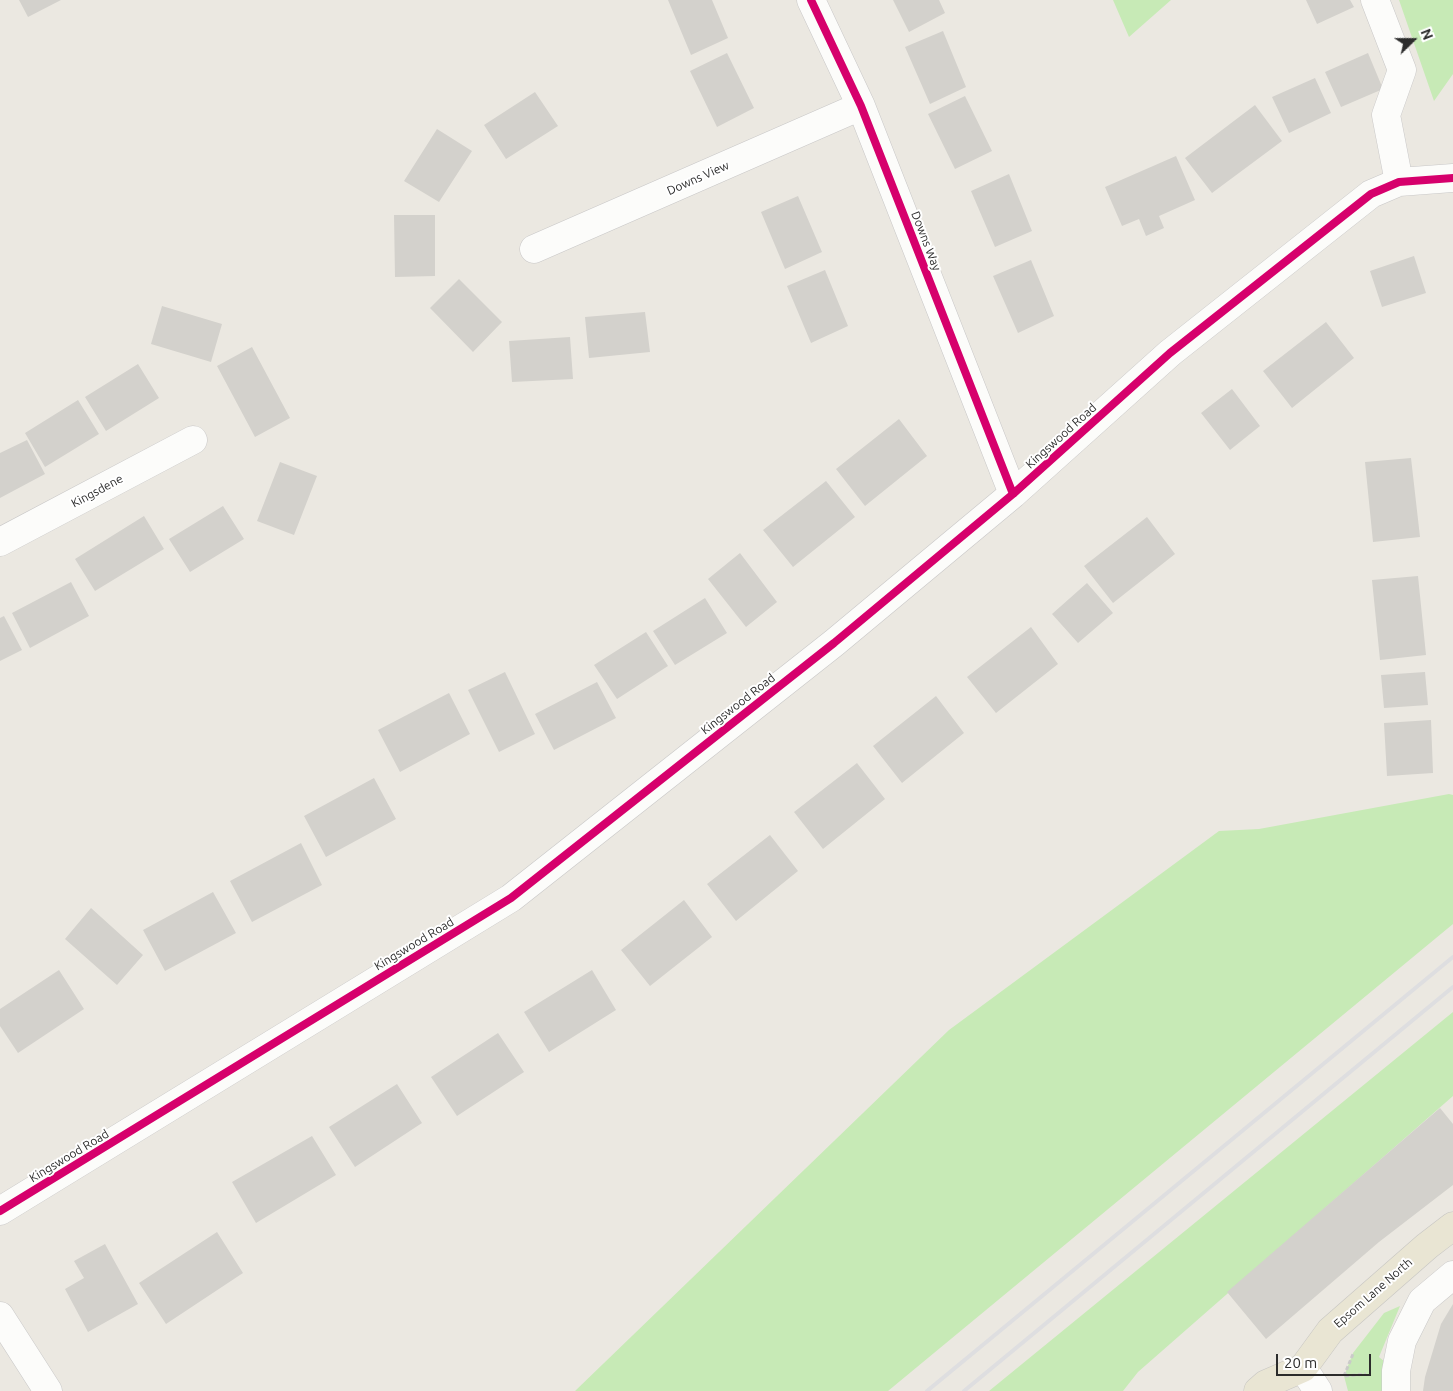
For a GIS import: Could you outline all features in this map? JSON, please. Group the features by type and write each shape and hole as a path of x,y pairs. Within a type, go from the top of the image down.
{"main road":[{"name":"Epsom Lane North","path":"1303,1368 1330,1331 1427,1246 1453,1226"},
{"path":"1258,1391 1266,1384 1303,1368"}],"street":[{"name":"Downs Way","path":"811,0 861,106 1013,494"},
{"path":"1375,0 1402,70 1386,115 1399,182"},
{"name":"Downs View","path":"534,249 861,106"},
{"name":"Kingswood Road","path":"0,1211 511,898 834,643 1013,494 1170,353 1371,194 1399,182 1453,178"},
{"name":"Kingsdene","path":"0,542 193,440"},
{"path":"1396,1391 1396,1371 1402,1341 1422,1301 1453,1274"},
{"path":"0,1316 48,1391"},
{"path":"1303,1368 1318,1391"}],"path":[{"path":"1344,1376 1366,1374"}],"green space":[{"path":"1113,0 1171,0 1129,37"},
{"path":"1399,0 1453,0 1453,74 1434,101"},
{"path":"1449,794 1453,795 1453,924 888,1391 575,1391 949,1030 1219,831 1259,829"},
{"path":"1453,1012 1453,1096 1138,1372 1123,1391 989,1391"},
{"path":"1400,1306 1379,1357 1396,1371 1396,1391 1348,1391 1344,1376 1353,1353 1384,1313"}],"building":[{"path":"19,0 61,0 28,17"},
{"path":"668,0 712,0 728,38 691,55"},
{"path":"893,0 939,0 945,13 909,32"},
{"path":"1306,0 1350,0 1354,7 1317,24"},
{"path":"943,31 966,87 930,104 905,47"},
{"path":"727,53 754,108 717,127 690,71"},
{"path":"1368,53 1383,89 1341,107 1325,72"},
{"path":"1315,78 1331,113 1289,133 1272,97"},
{"path":"535,92 558,126 506,159 484,125"},
{"path":"965,96 992,151 955,169 928,114"},
{"path":"1255,105 1282,141 1212,193 1185,158"},
{"path":"437,129 472,151 439,202 404,181"},
{"path":"1176,156 1195,200 1159,216 1164,228 1146,236 1139,219 1122,226 1105,187"},
{"path":"1009,174 1032,231 995,247 971,191"},
{"path":"798,196 822,252 785,269 761,212"},
{"path":"394,215 435,215 435,276 395,277"},
{"path":"1414,256 1426,293 1382,307 1370,271"},
{"path":"1031,260 1054,316 1018,333 993,276"},
{"path":"825,270 848,326 811,343 787,286"},
{"path":"459,279 502,322 473,352 430,308"},
{"path":"162,306 222,324 211,362 151,344"},
{"path":"645,312 650,352 589,358 585,317"},
{"path":"1326,322 1354,358 1292,408 1263,371"},
{"path":"570,337 573,379 512,382 509,341"},
{"path":"252,347 290,418 255,437 217,366"},
{"path":"138,364 159,398 106,431 85,397"},
{"path":"1232,389 1260,426 1230,450 1201,413"},
{"path":"78,400 99,434 45,467 25,433"},
{"path":"899,419 927,456 865,506 836,469"},
{"path":"27,440 45,474 0,498 0,453"},
{"path":"1411,458 1420,537 1373,542 1365,462"},
{"path":"280,462 317,476 294,535 257,521"},
{"path":"826,481 855,517 793,567 763,530"},
{"path":"223,506 244,539 190,572 169,539"},
{"path":"144,516 164,549 95,591 75,559"},
{"path":"1147,517 1175,554 1113,603 1084,566"},
{"path":"740,553 777,602 746,627 708,579"},
{"path":"1418,576 1426,655 1380,660 1372,580"},
{"path":"71,582 89,616 30,648 12,613"},
{"path":"1087,583 1113,613 1078,643 1052,614"},
{"path":"705,598 727,633 675,665 653,631"},
{"path":"4,616 22,650 0,661 0,618"},
{"path":"1031,627 1058,664 996,713 967,677"},
{"path":"646,632 668,666 617,699 594,665"},
{"path":"505,672 535,734 499,752 468,690"},
{"path":"1425,672 1428,705 1384,708 1381,675"},
{"path":"597,682 616,718 554,750 535,714"},
{"path":"449,693 470,734 400,772 378,730"},
{"path":"936,696 964,733 902,783 873,746"},
{"path":"1431,720 1433,773 1387,776 1384,723"},
{"path":"857,763 885,799 823,849 794,812"},
{"path":"374,778 396,819 326,857 304,816"},
{"path":"770,835 798,871 736,921 707,884"},
{"path":"301,843 322,885 252,922 230,881"},
{"path":"213,892 236,933 165,971 143,930"},
{"path":"684,900 712,937 650,986 621,950"},
{"path":"91,908 143,955 117,985 65,939"},
{"path":"59,970 84,1009 18,1053 0,1026 0,1009"},
{"path":"592,970 616,1010 549,1052 524,1012"},
{"path":"498,1033 524,1072 457,1116 431,1077"},
{"path":"397,1084 422,1123 355,1167 329,1127"},
{"path":"1440,1108 1453,1124 1453,1185 1379,1242 1266,1339 1227,1292"},
{"path":"312,1136 336,1175 256,1223 232,1182"},
{"path":"217,1232 243,1273 166,1324 139,1283"},
{"path":"105,1244 138,1304 88,1332 65,1289 84,1278 74,1261"},
{"path":"1453,1304 1453,1391 1423,1391 1425,1377 1441,1324"}],"railway":[{"path":"927,1391 1453,957"},
{"path":"964,1391 1453,987"}],"cycle path":[{"path":"811,0 861,106 1013,494"},
{"path":"0,1211 511,898 834,643 1013,494 1170,353 1371,194 1399,182 1453,178"}]}
